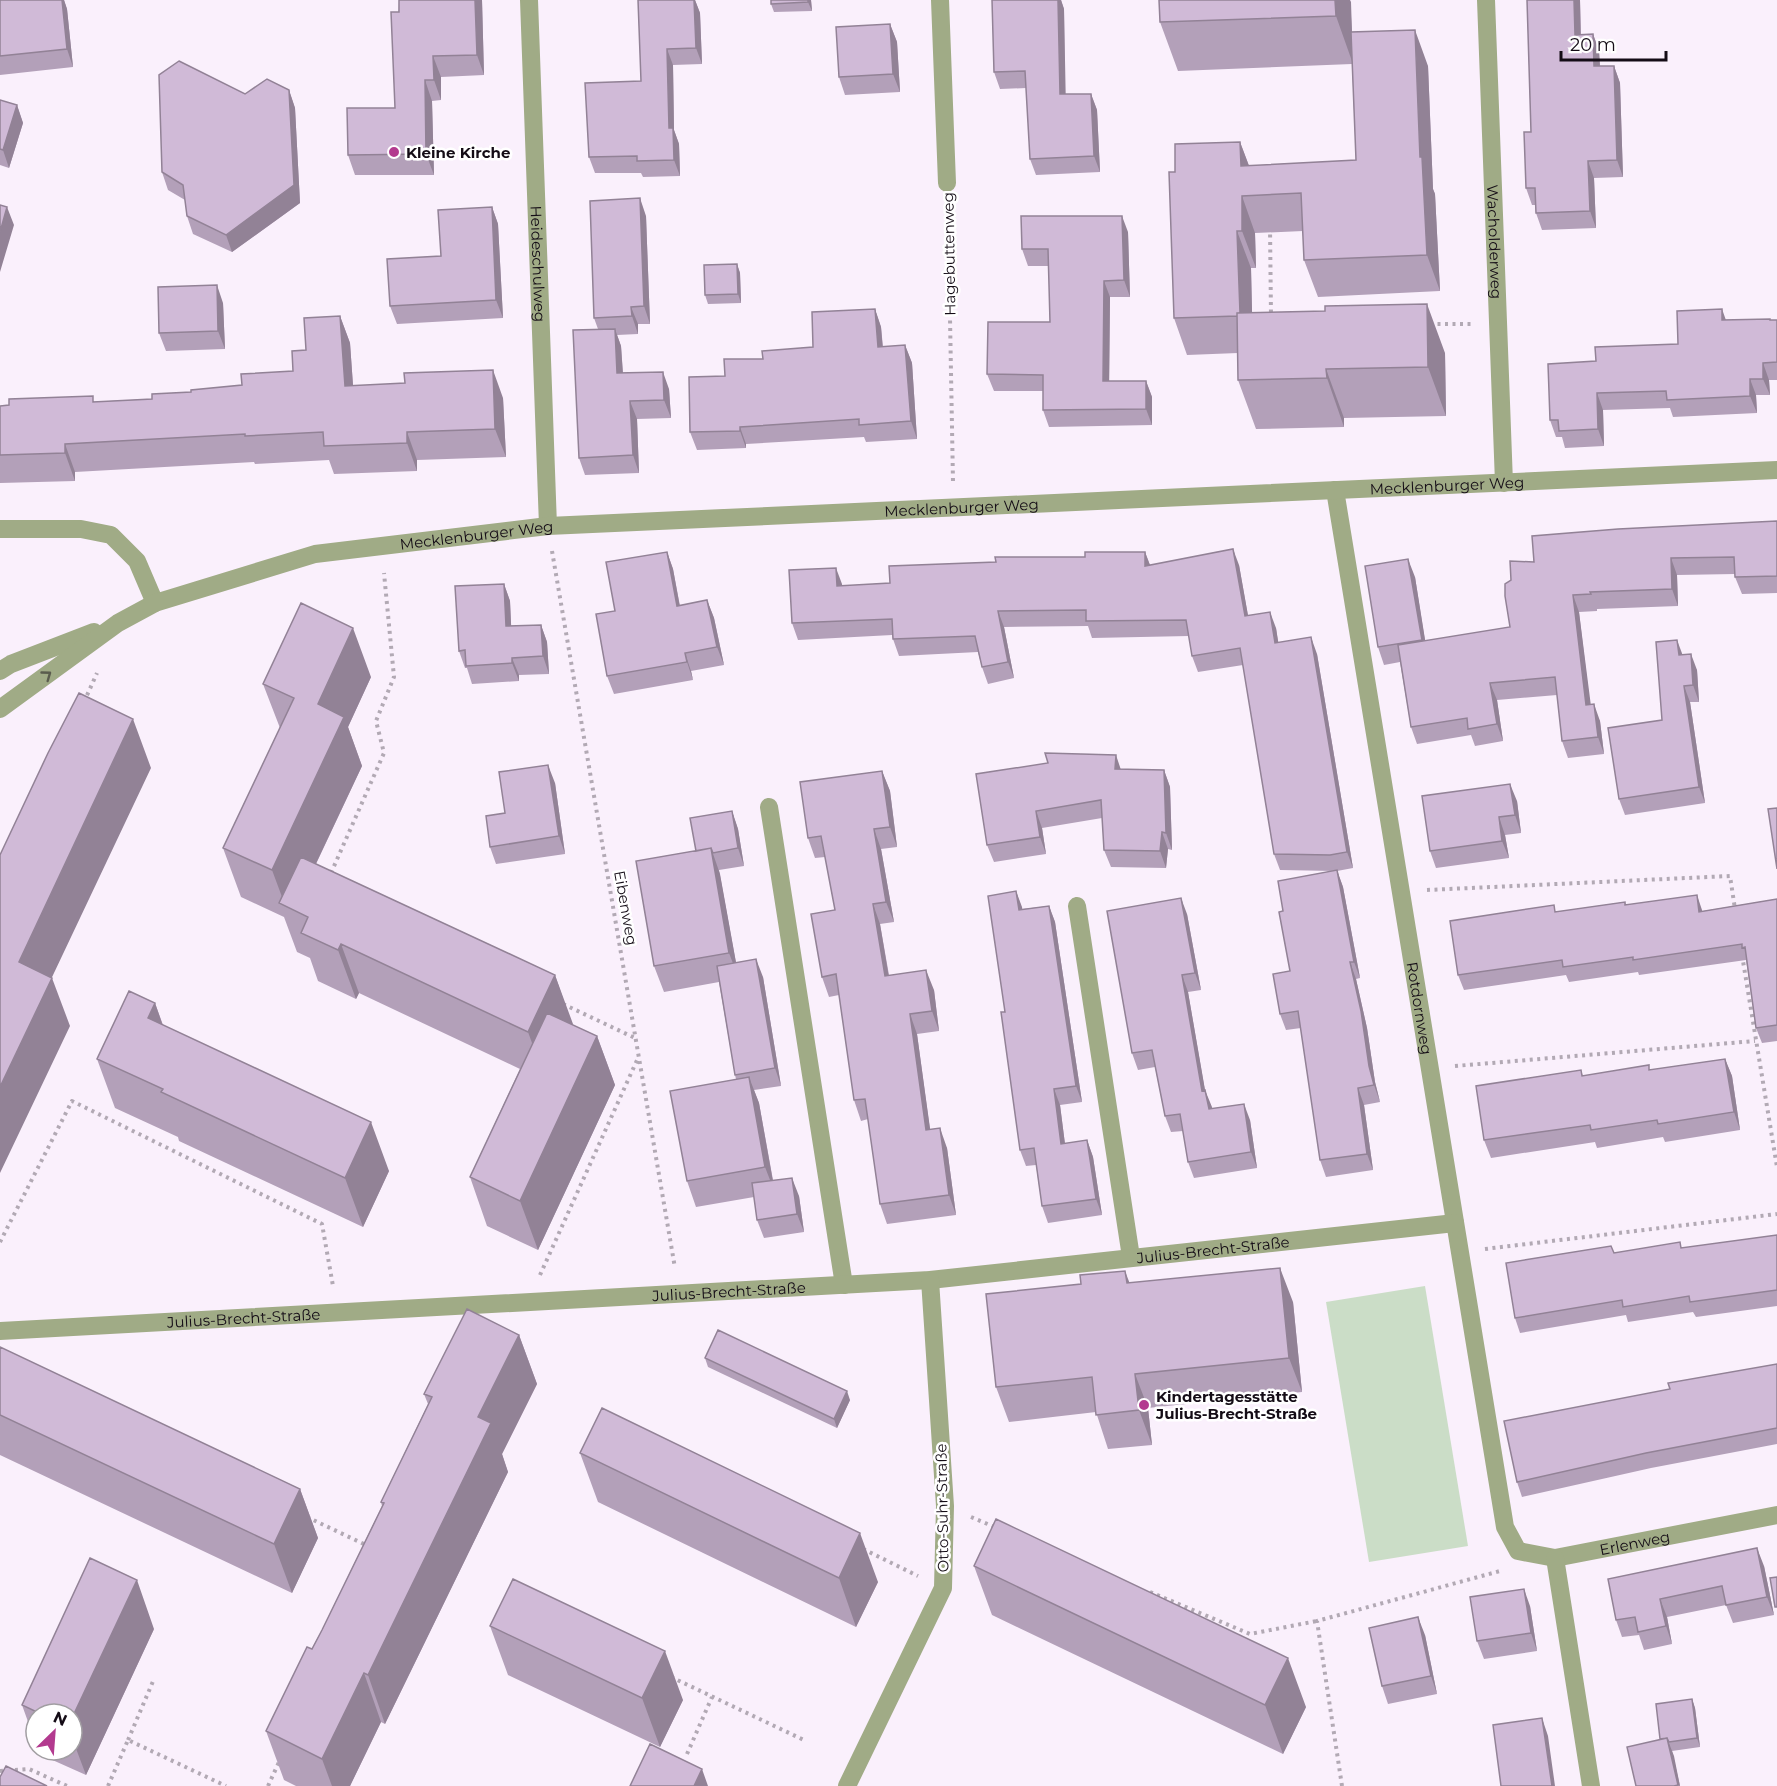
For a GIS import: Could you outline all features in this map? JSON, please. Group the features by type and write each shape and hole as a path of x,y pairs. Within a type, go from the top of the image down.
{"street":[{"name":"Heideschulweg","path":"529,0 548,526"},
{"name":"Hagebuttenweg","path":"940,0 947,183"},
{"name":"Wacholderweg","path":"1486,0 1504,483"},
{"name":"Mecklenburger Weg","path":"0,671 11,664 118,623 155,603 315,554 548,526 1777,470"},
{"name":"Rotdornweg","path":"1335,490 1505,1527 1518,1551"},
{"path":"0,529 81,529 111,535 137,561 155,603"},
{"name":"Mecklenburger Weg","path":"0,709 118,623"},
{"path":"769,807 844,1285"},
{"path":"1077,906 1131,1257"},
{"name":"Julius-Brecht-Straße","path":"0,1331 930,1280 1455,1223"},
{"name":"Otto-Suhr-Straße","path":"847,1786 943,1588 945,1506 930,1280"},
{"name":"Erlenweg","path":"1518,1551 1555,1558 1777,1515"},
{"path":"1555,1558 1591,1786"}],"path":[{"name":"Hagebuttenweg","path":"947,183 954,507"},
{"path":"1269,219 1271,326"},
{"path":"1426,324 1498,324"},
{"name":"Eibenweg","path":"548,526 680,1294"},
{"path":"328,879 384,753 376,721 394,677 381,546"},
{"path":"80,711 99,667"},
{"path":"1401,891 1730,876 1736,911"},
{"path":"1741,947 1777,1167"},
{"path":"560,1002 636,1038"},
{"path":"1430,1068 1755,1041"},
{"path":"527,1302 639,1057"},
{"path":"0,1241 72,1101 322,1224 338,1313"},
{"path":"1460,1252 1777,1214"},
{"path":"945,1506 999,1529"},
{"path":"304,1516 369,1546"},
{"path":"857,1546 943,1588"},
{"path":"1141,1588 1250,1634 1317,1621 1508,1569 1518,1551"},
{"path":"1317,1621 1342,1786"},
{"path":"670,1677 806,1741"},
{"path":"108,1786 154,1679"},
{"path":"687,1754 712,1697"},
{"path":"128,1740 226,1786"},
{"path":"268,1786 283,1754"},
{"path":"0,1771 29,1769 67,1786"}],"green space":[{"path":"1425,1286 1468,1546 1369,1562 1326,1302"}],"building":[{"path":"0,0 62,0 67,49 0,56"},
{"path":"399,0 475,0 477,55 433,56 434,80 425,80 426,154 348,155 347,108 395,108 391,12 399,12"},
{"path":"638,0 694,0 696,48 667,49 669,128 673,128 674,160 637,161 637,156 589,157 585,83 641,81"},
{"path":"771,0 808,0 808,2 771,4"},
{"path":"992,0 1058,0 1060,94 1091,94 1094,156 1030,159 1025,71 994,72"},
{"path":"1159,0 1335,0 1336,16 1160,22"},
{"path":"1527,0 1574,0 1575,35 1593,34 1594,66 1614,66 1617,160 1588,161 1590,211 1536,213 1535,188 1526,188 1524,132 1531,132"},
{"path":"890,24 893,74 839,77 836,27"},
{"path":"1415,30 1427,255 1304,260 1301,193 1242,196 1242,231 1237,231 1240,313 1237,313 1237,316 1174,318 1169,172 1175,172 1175,144 1240,142 1241,166 1356,160 1351,32"},
{"path":"179,61 245,94 267,79 289,90 294,185 226,235 187,216 183,185 162,172 159,75"},
{"path":"0,100 17,105 3,150 0,149"},
{"path":"640,198 644,306 631,307 632,316 594,318 590,201"},
{"path":"0,205 7,207 0,232"},
{"path":"492,207 496,300 390,306 387,259 441,256 438,210"},
{"path":"1021,216 1122,216 1124,280 1104,281 1103,381 1146,381 1146,409 1043,410 1043,375 987,374 988,322 1050,322 1048,249 1022,249"},
{"path":"737,264 738,294 705,295 704,265"},
{"path":"217,285 218,331 159,333 158,287"},
{"path":"1427,304 1428,367 1326,369 1327,378 1238,380 1237,313 1325,311 1325,306"},
{"path":"875,309 878,347 905,345 911,421 859,425 859,419 740,427 740,431 690,432 689,377 725,376 724,359 763,359 762,351 813,347 812,312"},
{"path":"1722,309 1722,320 1777,320 1777,362 1763,363 1763,379 1750,379 1750,396 1667,400 1666,391 1597,393 1598,429 1559,431 1558,420 1550,420 1548,364 1596,361 1595,347 1678,344 1677,311"},
{"path":"340,316 345,386 405,383 404,373 493,370 495,429 407,432 407,443 324,446 323,432 245,436 245,434 65,444 65,453 0,455 0,406 9,405 9,399 93,396 93,402 152,399 152,394 191,392 191,390 242,385 241,374 293,371 292,351 306,350 304,318"},
{"path":"615,329 617,373 663,372 664,400 630,401 633,455 579,458 573,330"},
{"path":"1777,521 1777,576 1735,577 1734,557 1671,558 1672,589 1590,592 1591,594 1573,595 1586,705 1594,704 1598,737 1562,741 1555,677 1490,683 1497,724 1468,729 1467,718 1411,727 1398,645 1510,627 1505,584 1511,580 1510,561 1534,562 1532,536"},
{"path":"1233,549 1245,616 1270,612 1275,643 1311,637 1347,852 1330,855 1274,854 1240,648 1192,656 1186,620 1086,621 1086,610 998,611 1008,662 982,667 975,636 893,639 892,619 792,623 789,570 836,568 837,586 890,583 889,566 996,562 995,557 1085,557 1085,552 1145,552 1145,566"},
{"path":"667,552 677,606 707,600 717,647 685,653 687,662 607,676 596,614 615,611 606,562"},
{"path":"1408,559 1422,640 1378,647 1365,566"},
{"path":"504,584 506,626 541,625 543,656 512,658 512,663 466,666 465,650 459,651 455,586"},
{"path":"301,603 353,628 318,704 344,717 272,870 223,848 294,698 263,684"},
{"path":"1677,640 1679,655 1691,654 1693,685 1684,686 1699,787 1619,799 1608,728 1662,720 1656,642"},
{"path":"79,693 133,719 19,962 52,978 0,1087 0,855"},
{"path":"1045,753 1116,755 1115,769 1164,770 1166,833 1162,832 1160,851 1104,850 1101,800 1036,811 1040,837 987,845 976,774 1048,763"},
{"path":"548,765 559,836 490,847 486,816 505,813 499,772"},
{"path":"882,771 890,827 874,829 886,902 873,904 885,976 926,970 932,1011 910,1014 926,1130 940,1128 949,1195 880,1204 865,1099 854,1100 836,974 822,977 811,914 835,910 821,836 808,838 800,782"},
{"path":"1510,784 1515,815 1499,817 1502,841 1430,851 1422,796"},
{"path":"1777,808 1777,869 1768,809"},
{"path":"732,811 738,848 713,853 711,848 696,851 690,818"},
{"path":"711,848 729,953 654,966 636,861"},
{"path":"301,857 555,975 528,1032 341,944 338,950 301,933 308,917 279,903"},
{"path":"1337,870 1354,962 1350,962 1374,1085 1358,1088 1367,1154 1320,1160 1298,1011 1280,1014 1273,974 1290,971 1279,912 1283,911 1278,881"},
{"path":"1016,891 1019,910 1049,906 1076,1086 1054,1089 1061,1144 1087,1140 1096,1199 1042,1206 1034,1148 1020,1150 1001,1012 1005,1012 988,896"},
{"path":"1697,895 1699,912 1777,899 1777,1025 1756,1028 1745,947 1742,948 1742,944 1633,960 1633,957 1563,967 1562,960 1458,975 1450,921 1554,905 1555,912"},
{"path":"1181,898 1195,973 1182,975 1202,1091 1205,1090 1209,1109 1244,1104 1251,1152 1188,1162 1180,1114 1165,1116 1152,1050 1132,1053 1107,911"},
{"path":"756,959 775,1068 735,1075 717,966"},
{"path":"129,991 155,1003 148,1018 371,1122 345,1178 161,1092 163,1089 97,1059"},
{"path":"547,1013 597,1036 520,1201 470,1177"},
{"path":"1725,1059 1734,1112 1658,1124 1657,1120 1591,1130 1590,1125 1484,1140 1476,1086 1581,1070 1582,1076 1649,1065 1649,1070"},
{"path":"749,1077 765,1167 687,1181 670,1091"},
{"path":"792,1178 797,1214 757,1220 752,1183"},
{"path":"1777,1235 1777,1290 1690,1302 1689,1296 1623,1307 1622,1300 1515,1318 1506,1263 1611,1246 1614,1253 1680,1242 1681,1248"},
{"path":"1280,1268 1289,1358 1135,1374 1139,1410 1096,1415 1092,1377 996,1387 986,1294 1081,1284 1080,1275 1125,1271 1127,1283"},
{"path":"467,1309 519,1335 478,1417 491,1423 368,1675 364,1673 322,1759 266,1731 307,1647 312,1649 322,1630 384,1503 381,1502 432,1397 424,1394"},
{"path":"718,1330 847,1391 834,1419 705,1358"},
{"path":"0,1347 300,1489 274,1544 0,1415"},
{"path":"1777,1364 1777,1428 1646,1453 1517,1482 1504,1421 1670,1389 1668,1383"},
{"path":"602,1408 860,1533 839,1578 580,1453"},
{"path":"996,1519 1288,1658 1265,1705 974,1566"},
{"path":"1757,1548 1767,1597 1726,1605 1722,1586 1660,1599 1666,1626 1638,1632 1635,1617 1616,1620 1608,1579"},
{"path":"90,1558 137,1580 80,1702 24,1702 24,1706 22,1705"},
{"path":"1777,1577 1777,1607 1775,1607 1770,1578"},
{"path":"513,1579 665,1651 642,1698 490,1626"},
{"path":"1524,1589 1531,1633 1477,1641 1470,1597"},
{"path":"1418,1617 1431,1676 1382,1686 1369,1628"},
{"path":"1692,1699 1697,1738 1669,1742 1667,1738 1660,1739 1656,1704"},
{"path":"1542,1718 1552,1786 1501,1786 1493,1725"},
{"path":"1667,1738 1678,1785 1636,1786 1627,1747"},
{"path":"650,1744 702,1769 694,1786 630,1786"},
{"path":"6,1766 47,1786 0,1786 0,1777"}],"place":[{"name":"Kleine Kirche","path":"394,152"},
{"name":"Kindertagesstätte Julius-Brecht-Straße","path":"1144,1405"}]}
